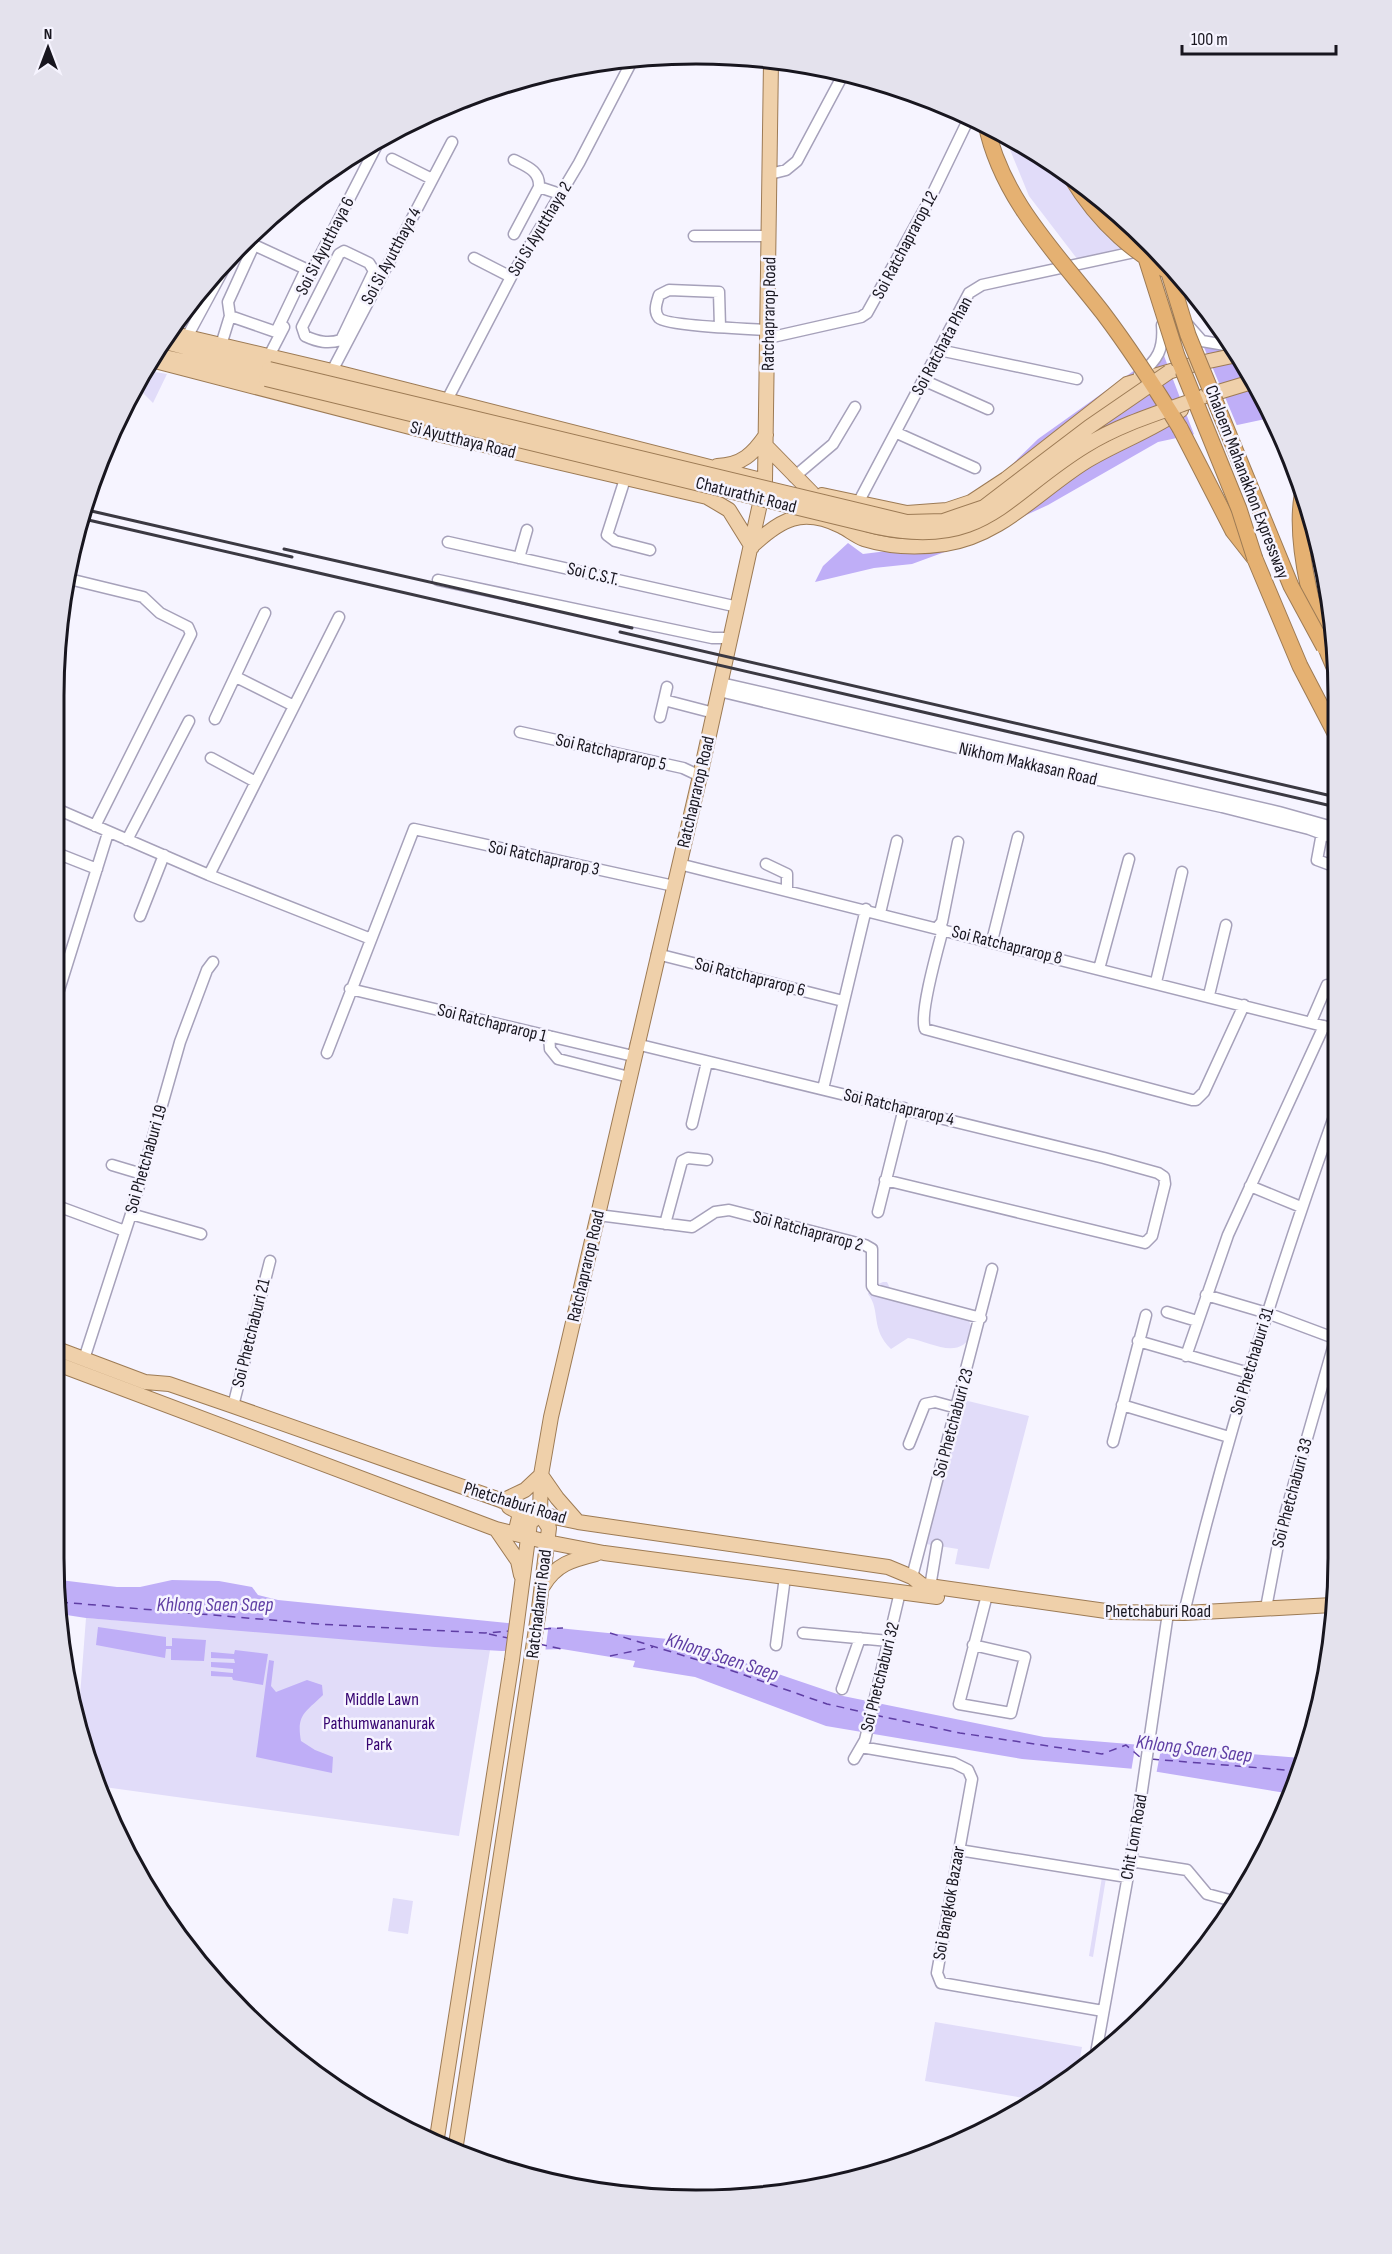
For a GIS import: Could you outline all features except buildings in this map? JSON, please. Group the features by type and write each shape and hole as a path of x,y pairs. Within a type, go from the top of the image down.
{"highway":[{"path":"990,137 996,162 1018,201 1117,331 1160,394 1197,458 1233,531 1255,559"},
{"path":"1085,199 1091,209 1114,233 1141,255 1157,264"},
{"name":"Chaloem Mahanakhon Expressway","path":"1141,247 1177,356 1239,509 1255,559 1300,666 1328,720"},
{"name":"Chaloem Mahanakhon Expressway","path":"1171,280 1188,335 1291,586 1326,650"},
{"path":"1301,516 1300,534 1303,558 1324,647"}],"main road":[{"name":"Ratchaprarop Road","path":"540,1514 541,1475 554,1406 700,776 765,481 771,69"},
{"name":"Si Ayutthaya Road","path":"178,335 221,345 268,368"},
{"name":"Si Ayutthaya Road","path":"172,344 268,368"},
{"name":"Si Ayutthaya Road","path":"164,356 268,368 332,371 765,481"},
{"name":"Chaturathit Road","path":"765,481 906,513 947,510 980,497 1127,384 1229,357"},
{"name":"Si Ayutthaya Road","path":"160,363 189,372 629,480 707,497 729,510 752,547"},
{"name":"Chaturathit Road","path":"268,368 815,501 906,522 926,523 964,515 984,507 1097,421 1169,372"},
{"name":"Chaturathit Road","path":"268,368 877,527 903,533 926,534 970,525 993,515 1085,446 1112,432 1200,398 1245,384"},
{"name":"Chaturathit Road","path":"752,547 767,532 797,516 823,519 864,539 917,547 946,544 986,532 1086,461 1155,426 1200,398"},
{"path":"709,467 734,465 766,440 794,477 812,493"},
{"path":"629,480 649,476 654,470 652,458 646,451"},
{"path":"883,508 869,521 873,535 886,544"},
{"name":"Phetchaburi Road","path":"64,1352 145,1382 169,1384 540,1514 578,1522 861,1563 888,1568 930,1587 1091,1610 1168,1613 1325,1605"},
{"name":"Phetchaburi Road","path":"64,1367 496,1529 522,1536 604,1553 900,1592 971,1599 986,1595"},
{"path":"502,1501 525,1490 541,1475 578,1522"},
{"path":"450,1482 452,1486 516,1510 521,1518 522,1536"},
{"name":"Ratchadamri Road","path":"438,2134 519,1613 523,1583 522,1536 540,1514 549,1528 532,1663 469,2061 454,2141"},
{"path":"496,1529 518,1561 523,1583"},
{"path":"625,1556 628,1531"},
{"path":"542,1587 550,1574 561,1565 604,1553"},
{"path":"450,2057 469,2061"},
{"path":"448,2074 466,2078"}],"street":[{"name":"Soi Si Ayutthaya 2","path":"447,400 511,277 560,194 628,69"},
{"path":"770,174 786,170 797,161 839,82"},
{"name":"Soi Ratchaprarop 12","path":"720,327 719,292 669,290 659,295 656,310 657,315 664,321 768,334 861,317 867,313 929,201 965,126"},
{"name":"Soi Si Ayutthaya 4","path":"332,371 452,142"},
{"name":"Soi Si Ayutthaya 6","path":"268,368 302,291 372,154"},
{"path":"392,159 432,179"},
{"path":"514,160 534,170 539,180 538,187 514,234"},
{"path":"538,187 560,194"},
{"path":"694,236 770,236"},
{"path":"221,345 230,316 228,302 254,245 306,269 276,332 230,316"},
{"name":"Soi Ratchata Phan","path":"858,503 897,433 961,305 975,288 1138,245"},
{"path":"1127,384 1157,358 1163,346 1162,325 1141,247"},
{"path":"342,252 355,255 372,265 374,271 341,340 327,343 314,341 303,333 302,327 316,294 342,252"},
{"path":"474,258 511,277"},
{"path":"1175,285 1186,321 1202,341 1220,344"},
{"path":"188,337 212,291"},
{"path":"302,291 316,294"},
{"path":"939,350 1077,379"},
{"path":"923,380 988,409"},
{"path":"794,477 833,444 855,407"},
{"path":"897,433 975,468"},
{"path":"629,480 607,535 615,541 650,550"},
{"path":"519,558 527,530"},
{"name":"Soi C.S.T.","path":"448,542 738,607"},
{"path":"76,580 126,590 143,597 160,613 188,627 191,634 95,826"},
{"path":"438,580 712,638 731,638"},
{"path":"215,719 265,614"},
{"path":"208,875 292,705 339,617"},
{"path":"236,677 292,705"},
{"path":"660,717 667,687"},
{"name":"Nikhom Makkasan Road","path":"720,687 1279,812 1328,826"},
{"name":"Nikhom Makkasan Road","path":"720,687 1034,766 1222,807 1328,836"},
{"path":"664,700 714,713"},
{"path":"127,840 189,721"},
{"name":"Soi Ratchaprarop 5","path":"520,732 683,768 700,776"},
{"path":"211,758 254,781"},
{"path":"64,812 208,875 371,939 327,1053"},
{"name":"Soi Ratchaprarop 3","path":"371,939 414,829 674,886"},
{"path":"64,960 108,833"},
{"path":"1322,833 1317,860 1328,864"},
{"path":"992,941 1018,837"},
{"path":"880,913 897,841"},
{"path":"958,842 927,1000 923,1023 925,1029 1181,1098 1196,1100 1204,1092 1244,1005"},
{"path":"140,916 164,855"},
{"path":"64,856 97,869"},
{"path":"1099,969 1129,859"},
{"name":"Soi Ratchaprarop 8","path":"679,864 1209,995 1328,1027"},
{"path":"766,864 787,874 787,891"},
{"path":"1156,982 1182,872"},
{"path":"823,1089 866,909"},
{"path":"1209,995 1226,925"},
{"name":"Soi Ratchaprarop 6","path":"657,954 843,1001"},
{"name":"Soi Phetchaburi 19","path":"84,1359 131,1214 183,1033 207,970 213,962"},
{"path":"1311,1022 1327,985"},
{"name":"Soi Ratchaprarop 1","path":"350,989 549,1036 635,1050"},
{"path":"1186,1356 1220,1256 1324,1026"},
{"path":"549,1036 550,1049 558,1059 629,1077"},
{"name":"Soi Ratchaprarop 4","path":"635,1050 706,1062 904,1107 1161,1175 1165,1184 1152,1236 1145,1243 885,1180"},
{"path":"693,1124 706,1062"},
{"path":"878,1212 904,1107"},
{"name":"Soi Phetchaburi 31","path":"1184,1612 1230,1437 1267,1313 1301,1207 1328,1133"},
{"path":"665,1224 682,1161 688,1158 707,1160"},
{"path":"112,1165 142,1174"},
{"path":"1250,1186 1301,1207"},
{"path":"64,1209 125,1231"},
{"name":"Soi Ratchaprarop 2","path":"598,1215 693,1227 715,1212 729,1210 865,1245 872,1249 872,1286 874,1290 981,1318"},
{"path":"131,1214 201,1234"},
{"name":"Soi Phetchaburi 21","path":"233,1406 270,1261"},
{"name":"Soi Phetchaburi 23","path":"912,1577 992,1269"},
{"path":"1206,1295 1267,1313 1328,1336"},
{"path":"1167,1312 1197,1321"},
{"path":"1113,1442 1146,1315"},
{"path":"1138,1341 1249,1373"},
{"name":"Soi Phetchaburi 33","path":"1266,1608 1281,1529 1328,1365"},
{"path":"909,1444 925,1404 935,1402 957,1408"},
{"path":"1122,1405 1230,1437"},
{"path":"930,1587 937,1545"},
{"path":"777,1645 785,1577"},
{"name":"Soi Phetchaburi 32","path":"854,1759 863,1744 900,1592"},
{"path":"974,1645 1025,1657 1011,1713 959,1704 986,1595"},
{"name":"Chit Lom Road","path":"1097,2045 1136,1831 1168,1613"},
{"path":"803,1633 889,1641"},
{"path":"842,1689 860,1638"},
{"name":"Soi Bangkok Bazaar","path":"863,1744 954,1763 968,1770 972,1779 937,1972 945,1986 1103,2011"},
{"path":"965,1851 1127,1877"},
{"path":"1130,1861 1188,1870 1207,1894 1227,1899"}],"green space":[{"path":"1009,148 1080,195 1135,242 1137,248 1078,260 1029,196"},
{"path":"154,372 167,374 153,403 143,393"},
{"path":"887,1282 891,1290 968,1318 973,1332 961,1346 953,1348 908,1338 891,1349 880,1334 872,1300 868,1294 871,1287"},
{"path":"964,1400 1029,1416 989,1569 955,1564 958,1549 926,1544"},
{"name":"Pathumwananurak Park","path":"86,1618 490,1650 459,1836 108,1788 98,1761 80,1695"},
{"path":"1102,1877 1106,1878 1093,1957 1089,1956"},
{"path":"393,1898 413,1901 408,1934 388,1931"},
{"path":"935,2022 1082,2047 1080,2059 1023,2098 925,2081"}],"water":[{"path":"1215,337 1243,380 1263,419 1158,442 1048,505 953,549 912,564 874,568 815,582 823,566 848,543 863,554 887,551 919,529 984,492 1038,439 1163,350"},
{"name":"Khlong Saen Saep","path":"172,1580 219,1581 252,1587 258,1595 278,1600 678,1640 843,1696 1044,1737 1295,1758 1282,1792 1146,1770 1022,1759 826,1726 695,1677 633,1667 635,1661 562,1649 502,1651 435,1647 68,1615 65,1581 117,1587 140,1587"},
{"path":"98,1627 166,1637 166,1646 172,1646 172,1638 206,1640 204,1661 171,1660 171,1649 166,1649 165,1658 96,1645"},
{"path":"235,1650 268,1654 263,1685 233,1680 232,1677 211,1676 211,1671 233,1673 233,1669 211,1667 211,1662 235,1663 234,1659 211,1658 211,1652 234,1654"},
{"path":"269,1660 274,1661 271,1686 276,1692 307,1680 322,1685 323,1695 301,1719 301,1741 333,1757 332,1773 256,1757"}],"pier":[{"path":"1200,338 1238,428 1195,437 1161,348"},
{"path":"513,1619 549,1623 545,1653 507,1654"},
{"path":"1136,1742 1162,1744 1156,1775 1131,1772"}],"ferry route":[{"path":"66,1603 318,1624 485,1633 511,1631"},
{"path":"543,1629 563,1628"},
{"path":"610,1633 727,1669 827,1704 867,1713"},
{"path":"489,1634 508,1638"},
{"path":"539,1644 562,1649"},
{"path":"610,1656 653,1647"},
{"path":"875,1715 960,1733 1102,1754 1126,1745 1141,1758"},
{"path":"1151,1759 1290,1770"}],"railway":[{"path":"93,511 292,557"},
{"path":"90,520 1328,805"},
{"path":"284,549 632,628"},
{"path":"620,632 1328,795"}],"park label":[{"name":"Middle Lawn","path":"382,1699"}]}
